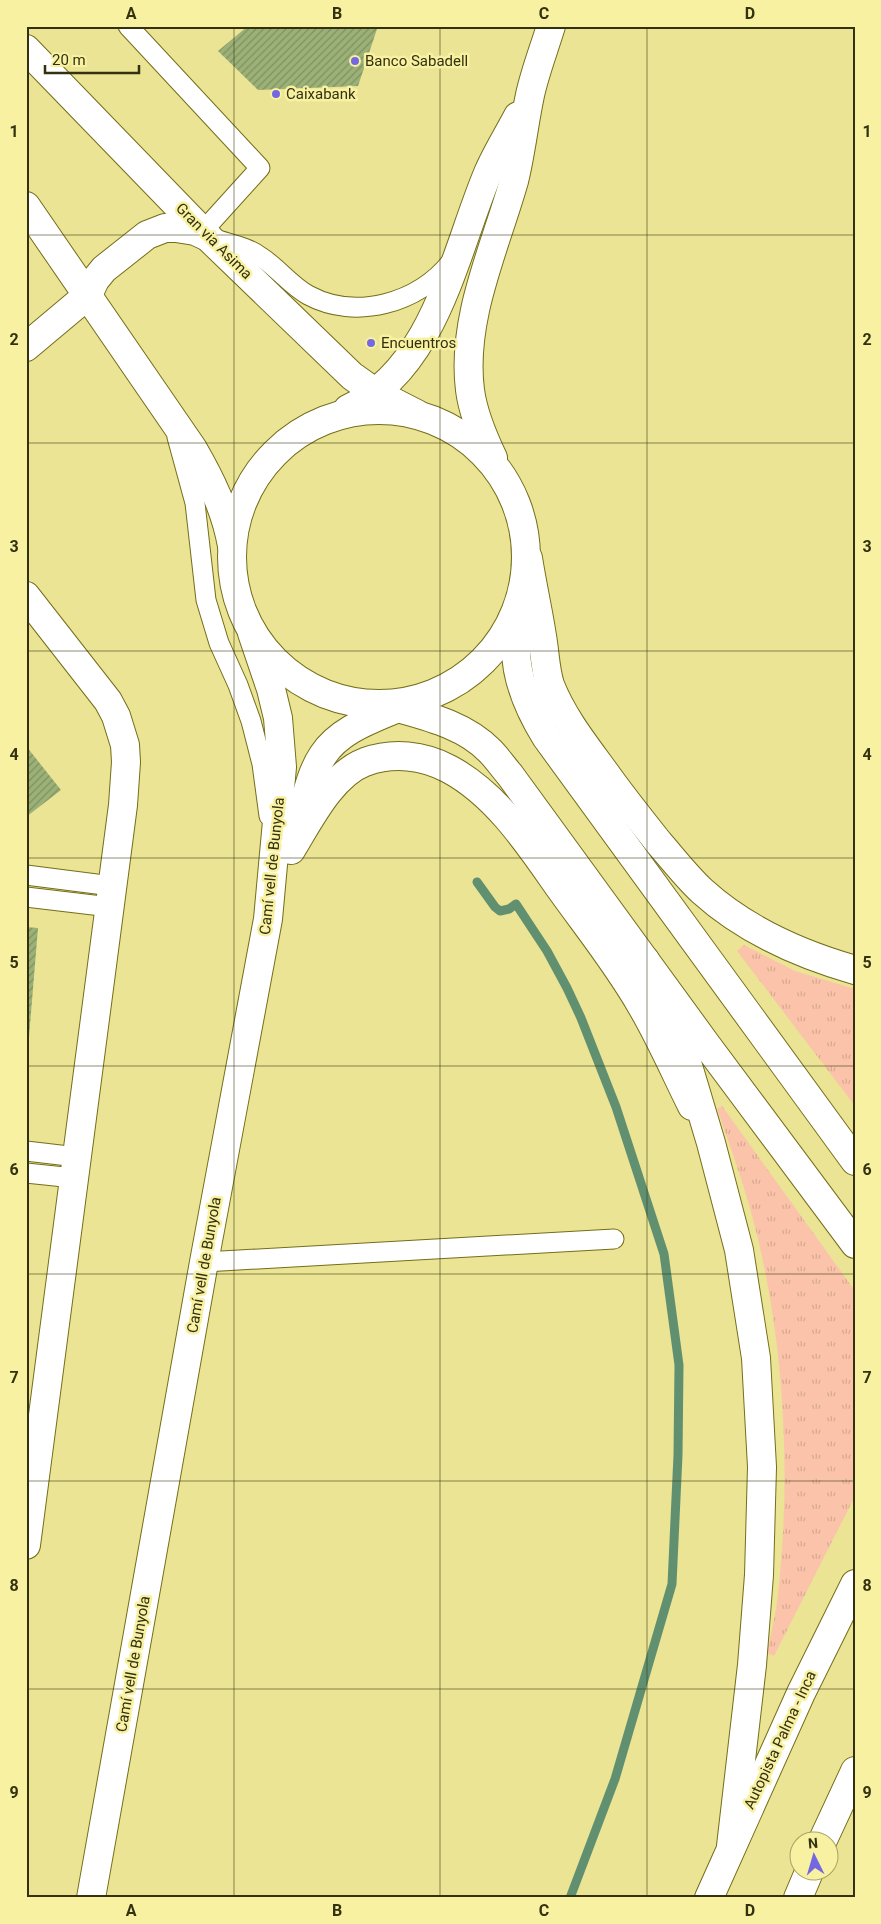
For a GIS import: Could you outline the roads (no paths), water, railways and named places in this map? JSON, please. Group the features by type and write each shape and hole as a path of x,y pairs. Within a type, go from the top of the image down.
{"main road":[{"path":"551,26 530,93 514,180 486,266 468,354 470,392 473,408 484,438 520,518 547,674 565,718 622,797 686,874 722,907 764,935 822,961 855,970"},
{"name":"Gran via Asima","path":"26,50 206,234 352,376 376,393 417,414"},
{"path":"530,93 488,172 462,249 438,305 423,335 399,370 376,393 355,406 310,425 290,439 262,470 243,497 232,546 232,567 236,590 252,633 269,657 284,670 323,692 351,701 387,706 448,723 468,734 489,750 510,775 855,1244"},
{"path":"26,206 193,449 223,508 232,546"},
{"path":"26,347 88,295 95,280 104,269 147,235 165,228 176,228 206,234"},
{"path":"334,416 381,409 417,414 458,432 473,444 502,478"},
{"path":"282,850 322,755 330,746 348,730 387,706 426,696 448,687 470,673 489,655 504,633 519,603 525,583 528,558"},
{"path":"26,596 108,701 121,730 126,762 123,806 76,1168 33,1435 26,1545"},
{"path":"519,603 516,650 518,669 528,704 546,737 855,1161"},
{"name":"Camí vell de Bunyola","path":"91,1898 204,1262 282,850 282,766 278,718 271,689 252,633"},
{"path":"282,850 322,799 347,772 364,762 381,758 407,756 438,763 460,775 481,791 521,836 617,968 644,1011 711,1143"},
{"path":"645,960 683,1049 711,1143 739,1250 756,1358 762,1467 759,1575 752,1665 731,1846"},
{"name":"Autopista Palma - Inca","path":"709,1898 801,1693 855,1584"},
{"path":"827,1832 855,1771"},
{"path":"798,1898 805,1882"}],"lane":[{"path":"128,26 260,168 206,234 260,256 297,289 309,296 346,307 378,306 406,298 446,269 462,249"},
{"path":"172,419 195,503 206,600 219,643 238,685 255,734 282,850"},
{"path":"26,875 111,896"},
{"path":"26,897 111,896"},
{"path":"26,1151 76,1168"},
{"path":"26,1173 76,1168"},
{"path":"204,1262 614,1239"}],"waterway":[{"path":"477,882 500,911 509,909 516,904 547,951 581,1018 616,1107 664,1254 679,1365 678,1455 672,1584 615,1779 570,1898"}],"place":[{"name":"Banco Sabadell","path":"355,61"},
{"name":"Caixabank","path":"276,94"},
{"name":"Encuentros","path":"371,343"}]}
